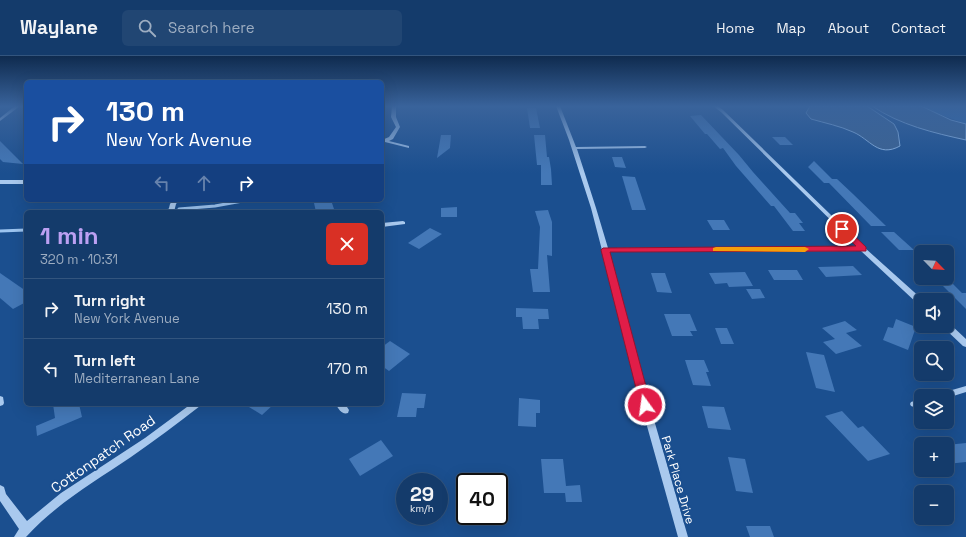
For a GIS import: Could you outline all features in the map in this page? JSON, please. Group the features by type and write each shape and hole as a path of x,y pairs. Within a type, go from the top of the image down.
{"street":[{"path":"384,142 391,138 397,128"},
{"name":"Park Place Drive","path":"567,128 591,196 645,405 683,537"},
{"path":"739,128 863,249 914,296"},
{"path":"384,142 407,147"},
{"path":"575,148 645,147"},
{"path":"0,182 24,182"},
{"path":"384,226 403,223"},
{"path":"606,250 863,249"},
{"path":"954,333 966,344"},
{"path":"954,392 966,389"},
{"name":"Cottonpatch Road","path":"0,490 22,533 73,490 158,434 194,406"}],"shaded area":[{"path":"844,128 896,128 900,146 886,150 880,149 853,132"},
{"path":"922,128 966,128 966,140"}],"building":[{"path":"700,128 714,128 790,213 795,213 803,223 799,223 805,231 793,231 774,206 771,206 736,166 723,148 720,149 707,134 705,134"},
{"path":"441,135 451,135 450,148 437,158"},
{"path":"534,135 545,135 547,157 549,157 551,169 552,185 541,185 541,165 537,165"},
{"path":"772,137 785,137 793,145 780,145"},
{"path":"0,141 23,164 3,162 0,159"},
{"path":"612,157 622,157 626,168 615,167"},
{"path":"814,161 832,179 837,179 886,226 871,226 829,183 824,183 808,167"},
{"path":"622,176 635,177 646,210 632,210"},
{"path":"332,202 334,209 316,210 314,203"},
{"path":"457,207 457,217 441,217 441,208"},
{"path":"548,210 552,222 552,256 547,255 550,292 533,292 530,269 538,269 540,227 535,211"},
{"path":"707,220 724,220 730,230 713,230"},
{"path":"430,228 442,234 419,249 408,243"},
{"path":"881,232 894,232 914,250 899,250"},
{"path":"853,266 862,275 826,277 818,267"},
{"path":"768,270 797,270 803,280 774,280"},
{"path":"745,272 753,286 729,287 727,283 715,284 709,273"},
{"path":"0,273 24,290 24,303 13,309 0,298"},
{"path":"651,273 665,273 672,293 657,292"},
{"path":"942,285 954,285 962,293 966,293 966,309 954,297 954,293 950,293"},
{"path":"746,289 760,289 765,298 752,299"},
{"path":"516,308 548,309 549,319 538,319 539,329 523,329 522,317 516,317"},
{"path":"664,314 690,314 697,331 690,331 693,336 672,336"},
{"path":"896,319 914,326 914,333 908,350 883,340 888,327 893,328"},
{"path":"845,321 857,330 846,333 862,346 836,354 823,342 835,339 822,328"},
{"path":"715,328 727,328 734,344 721,344"},
{"path":"390,341 410,354 389,371 384,367 384,346"},
{"path":"806,352 824,355 835,392 816,388"},
{"path":"685,360 704,360 709,372 706,372 711,386 693,385"},
{"path":"402,393 426,394 424,408 417,408 416,417 397,417"},
{"path":"519,398 540,400 540,413 536,413 536,427 518,426"},
{"path":"53,406 79,406 82,417 37,436 36,426 55,418"},
{"path":"247,406 272,406 262,415"},
{"path":"702,406 724,407 731,430 708,428"},
{"path":"842,411 858,428 863,426 890,454 868,461 825,416"},
{"path":"381,440 393,456 360,476 349,459"},
{"path":"966,443 966,462 954,463 954,444"},
{"path":"728,457 745,459 753,493 736,491"},
{"path":"541,459 563,459 566,486 580,485 582,502 566,502 565,493 544,493"},
{"path":"746,526 770,526 774,537 750,537"}],"waterway":[{"path":"179,209 215,206 237,202"},
{"path":"0,231 24,230"}],"slow traffic":[{"path":"716,249 805,249"}],"route":[{"path":"645,405 606,250 863,249 842,229"}]}
